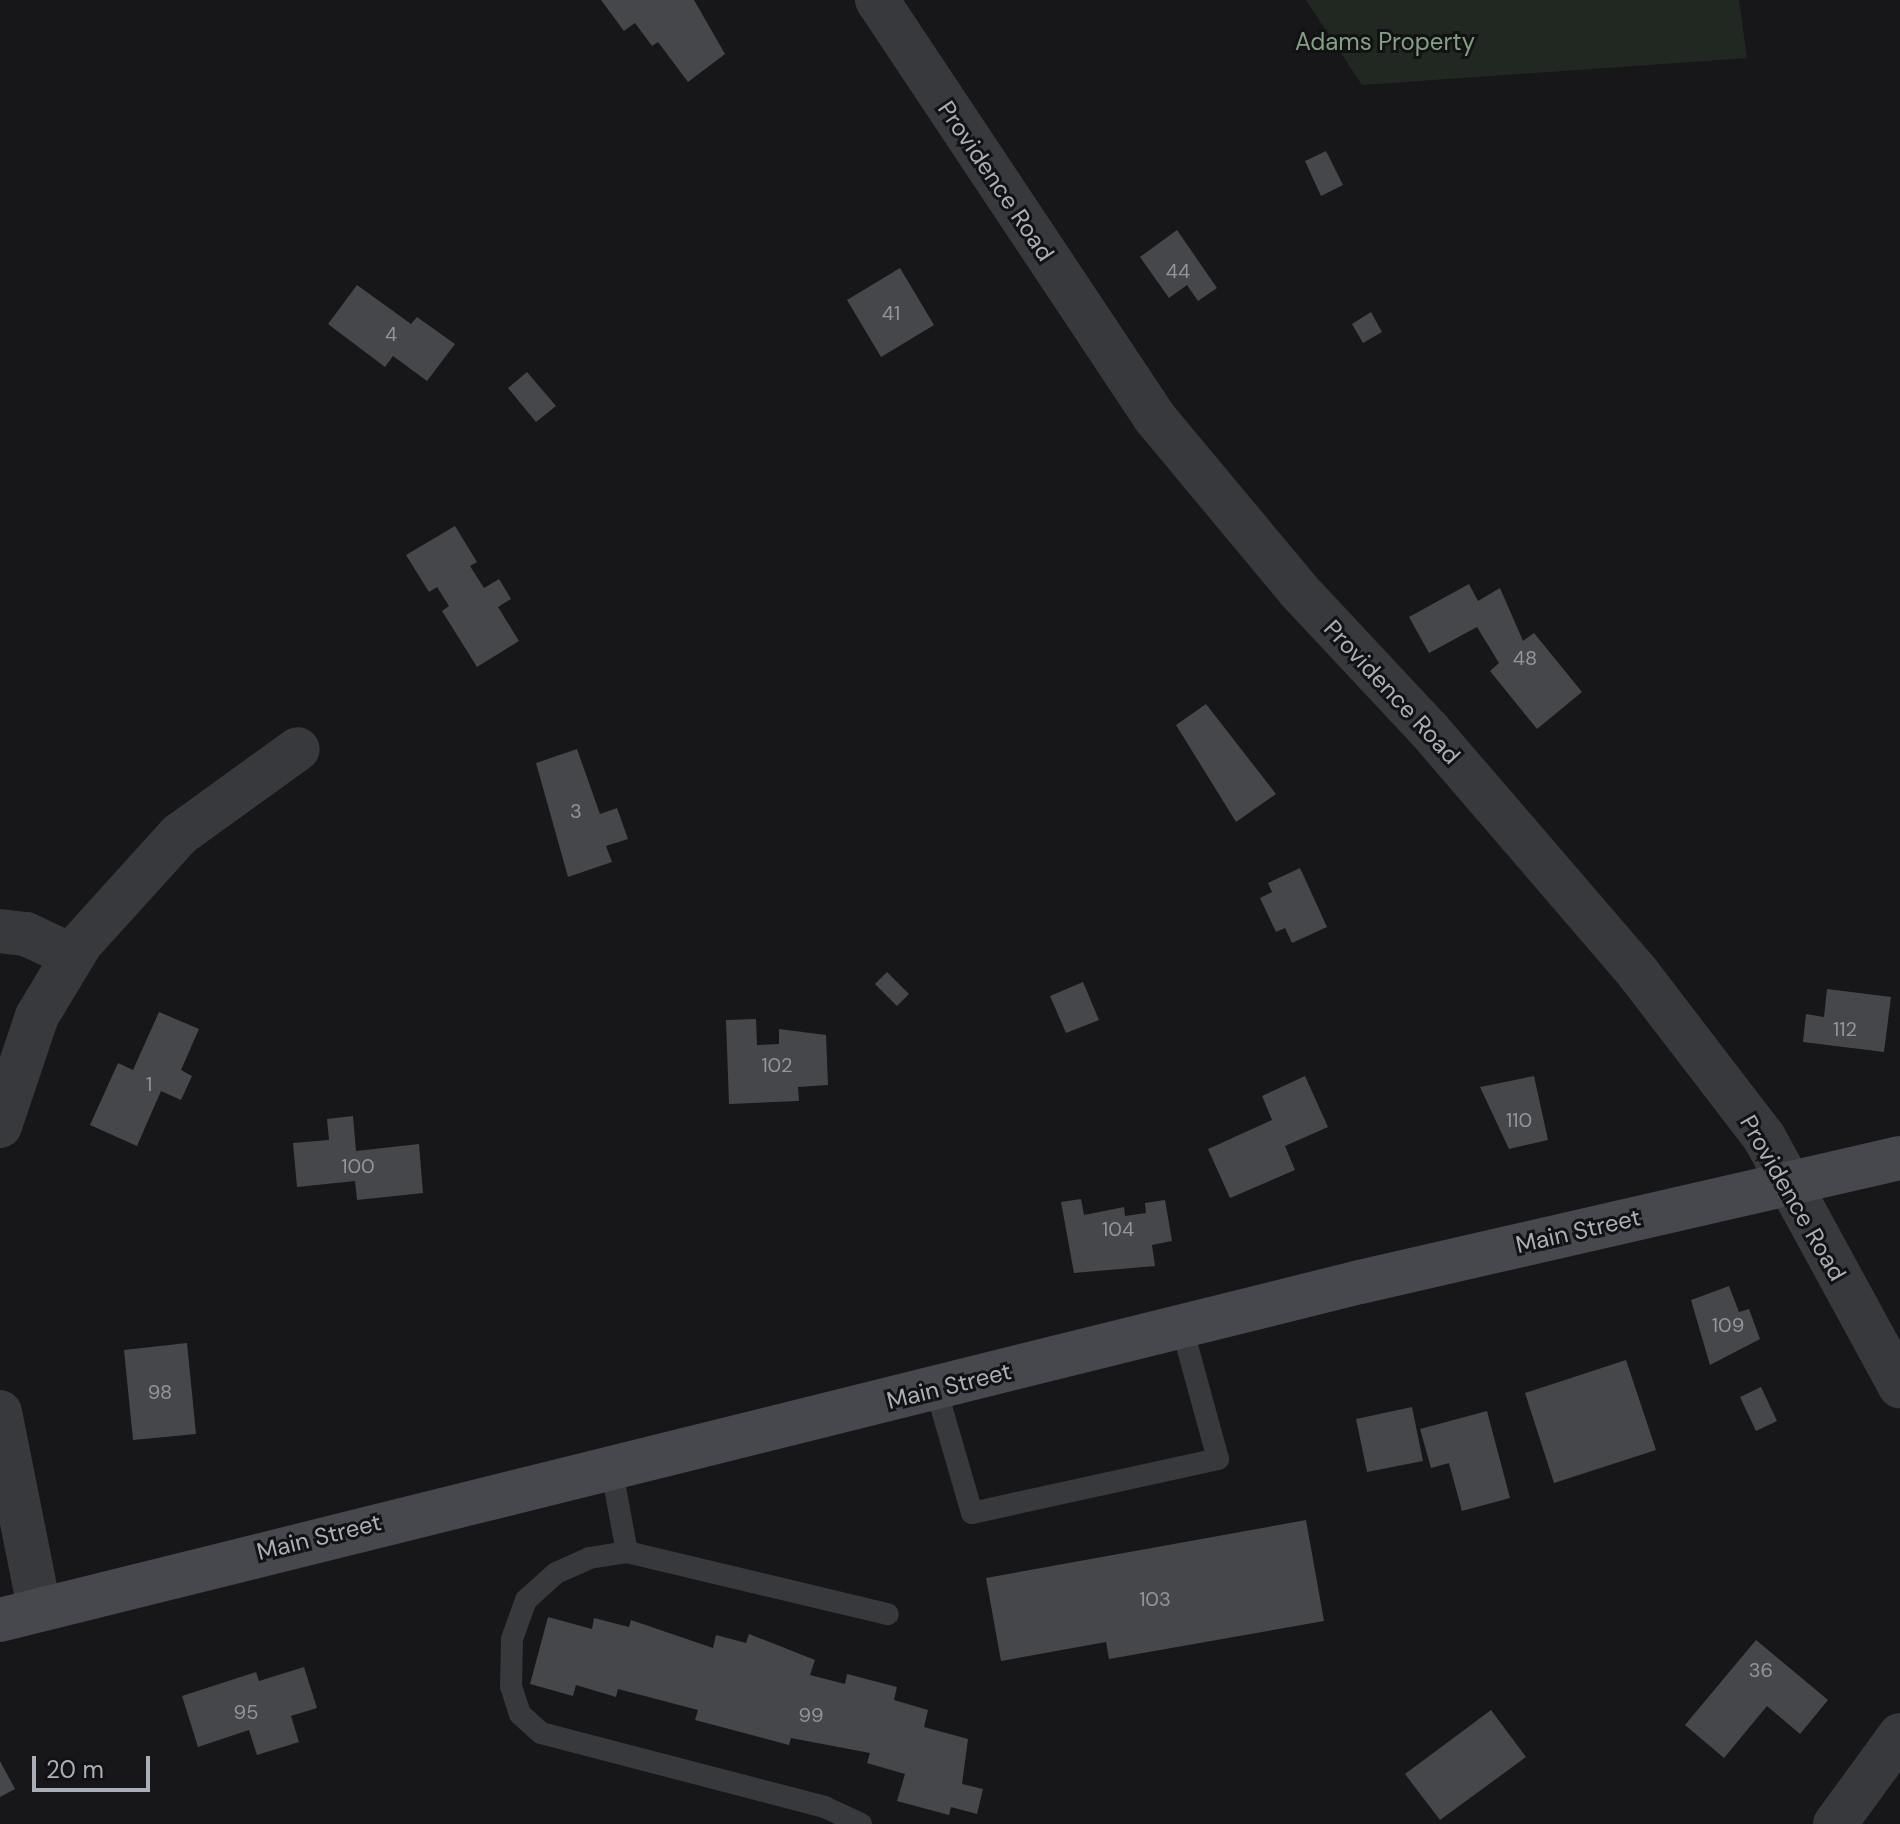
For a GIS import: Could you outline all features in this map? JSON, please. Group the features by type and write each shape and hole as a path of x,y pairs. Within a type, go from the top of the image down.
{"main road":[{"name":"Main Street","path":"19,1614 1182,1327 1900,1158"}],"street":[{"name":"Providence Road","path":"877,0 1155,418 1299,591 1430,731 1638,973 1764,1137 1900,1386"},
{"path":"0,1126 37,1016 73,956 180,834 298,749"},
{"path":"0,931 26,934 73,956"},
{"path":"0,1412 19,1614"},
{"path":"1835,1824 1900,1735"}],"lane":[{"path":"936,1389 972,1513 1218,1459 1182,1327"},
{"path":"611,1466 627,1552"},
{"path":"861,1824 825,1807 541,1733 520,1714 511,1687 512,1639 526,1600 556,1573 589,1558 627,1552 888,1614"}],"green space":[{"name":"Adams Property","path":"1306,0 1739,0 1747,58 1362,85"}],"building":[{"path":"601,0 694,0 725,54 688,82 658,42 652,46 635,23 624,31"},
{"path":"1326,151 1343,185 1321,196 1305,161"},
{"path":"1177,230 1217,288 1198,301 1187,285 1169,298 1140,257"},
{"path":"900,268 934,325 881,357 847,300"},
{"path":"357,285 411,324 417,317 455,344 427,381 393,356 385,367 328,324"},
{"path":"1371,312 1382,332 1363,343 1352,324"},
{"path":"527,372 556,406 536,422 508,388"},
{"path":"455,526 477,562 470,566 484,588 499,579 511,599 498,607 519,641 477,667 442,611 449,606 437,587 429,592 406,555"},
{"path":"1469,584 1478,601 1500,588 1523,641 1534,633 1582,692 1537,729 1490,671 1499,663 1477,627 1429,653 1409,617"},
{"path":"1206,704 1276,794 1236,822 1176,725"},
{"path":"577,749 600,814 617,808 628,839 606,846 612,862 568,877 536,763"},
{"path":"1300,868 1327,927 1292,943 1285,928 1276,932 1260,898 1272,892 1268,883"},
{"path":"887,972 909,994 897,1006 875,984"},
{"path":"1083,982 1099,1020 1066,1033 1050,996"},
{"path":"1827,989 1891,997 1884,1052 1803,1042 1806,1014 1824,1017"},
{"path":"159,1012 199,1029 181,1070 192,1076 181,1100 161,1091 137,1146 90,1125 118,1063 133,1070"},
{"path":"756,1019 757,1045 779,1044 779,1029 826,1035 828,1085 798,1087 799,1101 729,1104 726,1020"},
{"path":"1305,1076 1328,1127 1285,1146 1295,1170 1230,1198 1208,1149 1272,1120 1262,1096"},
{"path":"1534,1076 1548,1140 1509,1149 1480,1087"},
{"path":"353,1116 356,1151 419,1144 423,1193 357,1200 355,1181 297,1187 293,1143 329,1140 327,1119"},
{"path":"1081,1199 1084,1215 1124,1207 1125,1216 1146,1213 1145,1203 1165,1200 1172,1241 1152,1245 1155,1266 1074,1273 1061,1202"},
{"path":"1729,1286 1739,1312 1749,1309 1760,1339 1710,1365 1691,1300"},
{"path":"187,1343 196,1434 133,1440 124,1350"},
{"path":"1626,1360 1656,1450 1554,1483 1525,1393"},
{"path":"1761,1387 1777,1421 1756,1431 1740,1397"},
{"path":"1412,1407 1423,1461 1367,1472 1356,1419"},
{"path":"1487,1411 1510,1498 1462,1511 1449,1463 1431,1468 1420,1429"},
{"path":"1306,1520 1324,1621 1109,1659 1106,1642 1001,1661 986,1578"},
{"path":"548,1617 592,1629 594,1618 629,1627 631,1620 713,1648 716,1635 746,1643 749,1634 815,1660 810,1675 845,1684 847,1674 897,1687 894,1700 928,1710 924,1727 968,1739 962,1784 983,1789 977,1814 951,1807 949,1815 897,1801 905,1774 867,1763 870,1753 791,1738 789,1745 695,1720 698,1710 618,1689 616,1697 576,1685 573,1696 530,1684"},
{"path":"1756,1640 1828,1700 1800,1734 1767,1706 1724,1758 1685,1725"},
{"path":"304,1667 317,1708 291,1716 299,1742 257,1755 249,1730 198,1747 182,1696 256,1672 259,1681"},
{"path":"1491,1710 1526,1757 1440,1820 1405,1774"},
{"path":"0,1761 15,1789 0,1797"}]}
